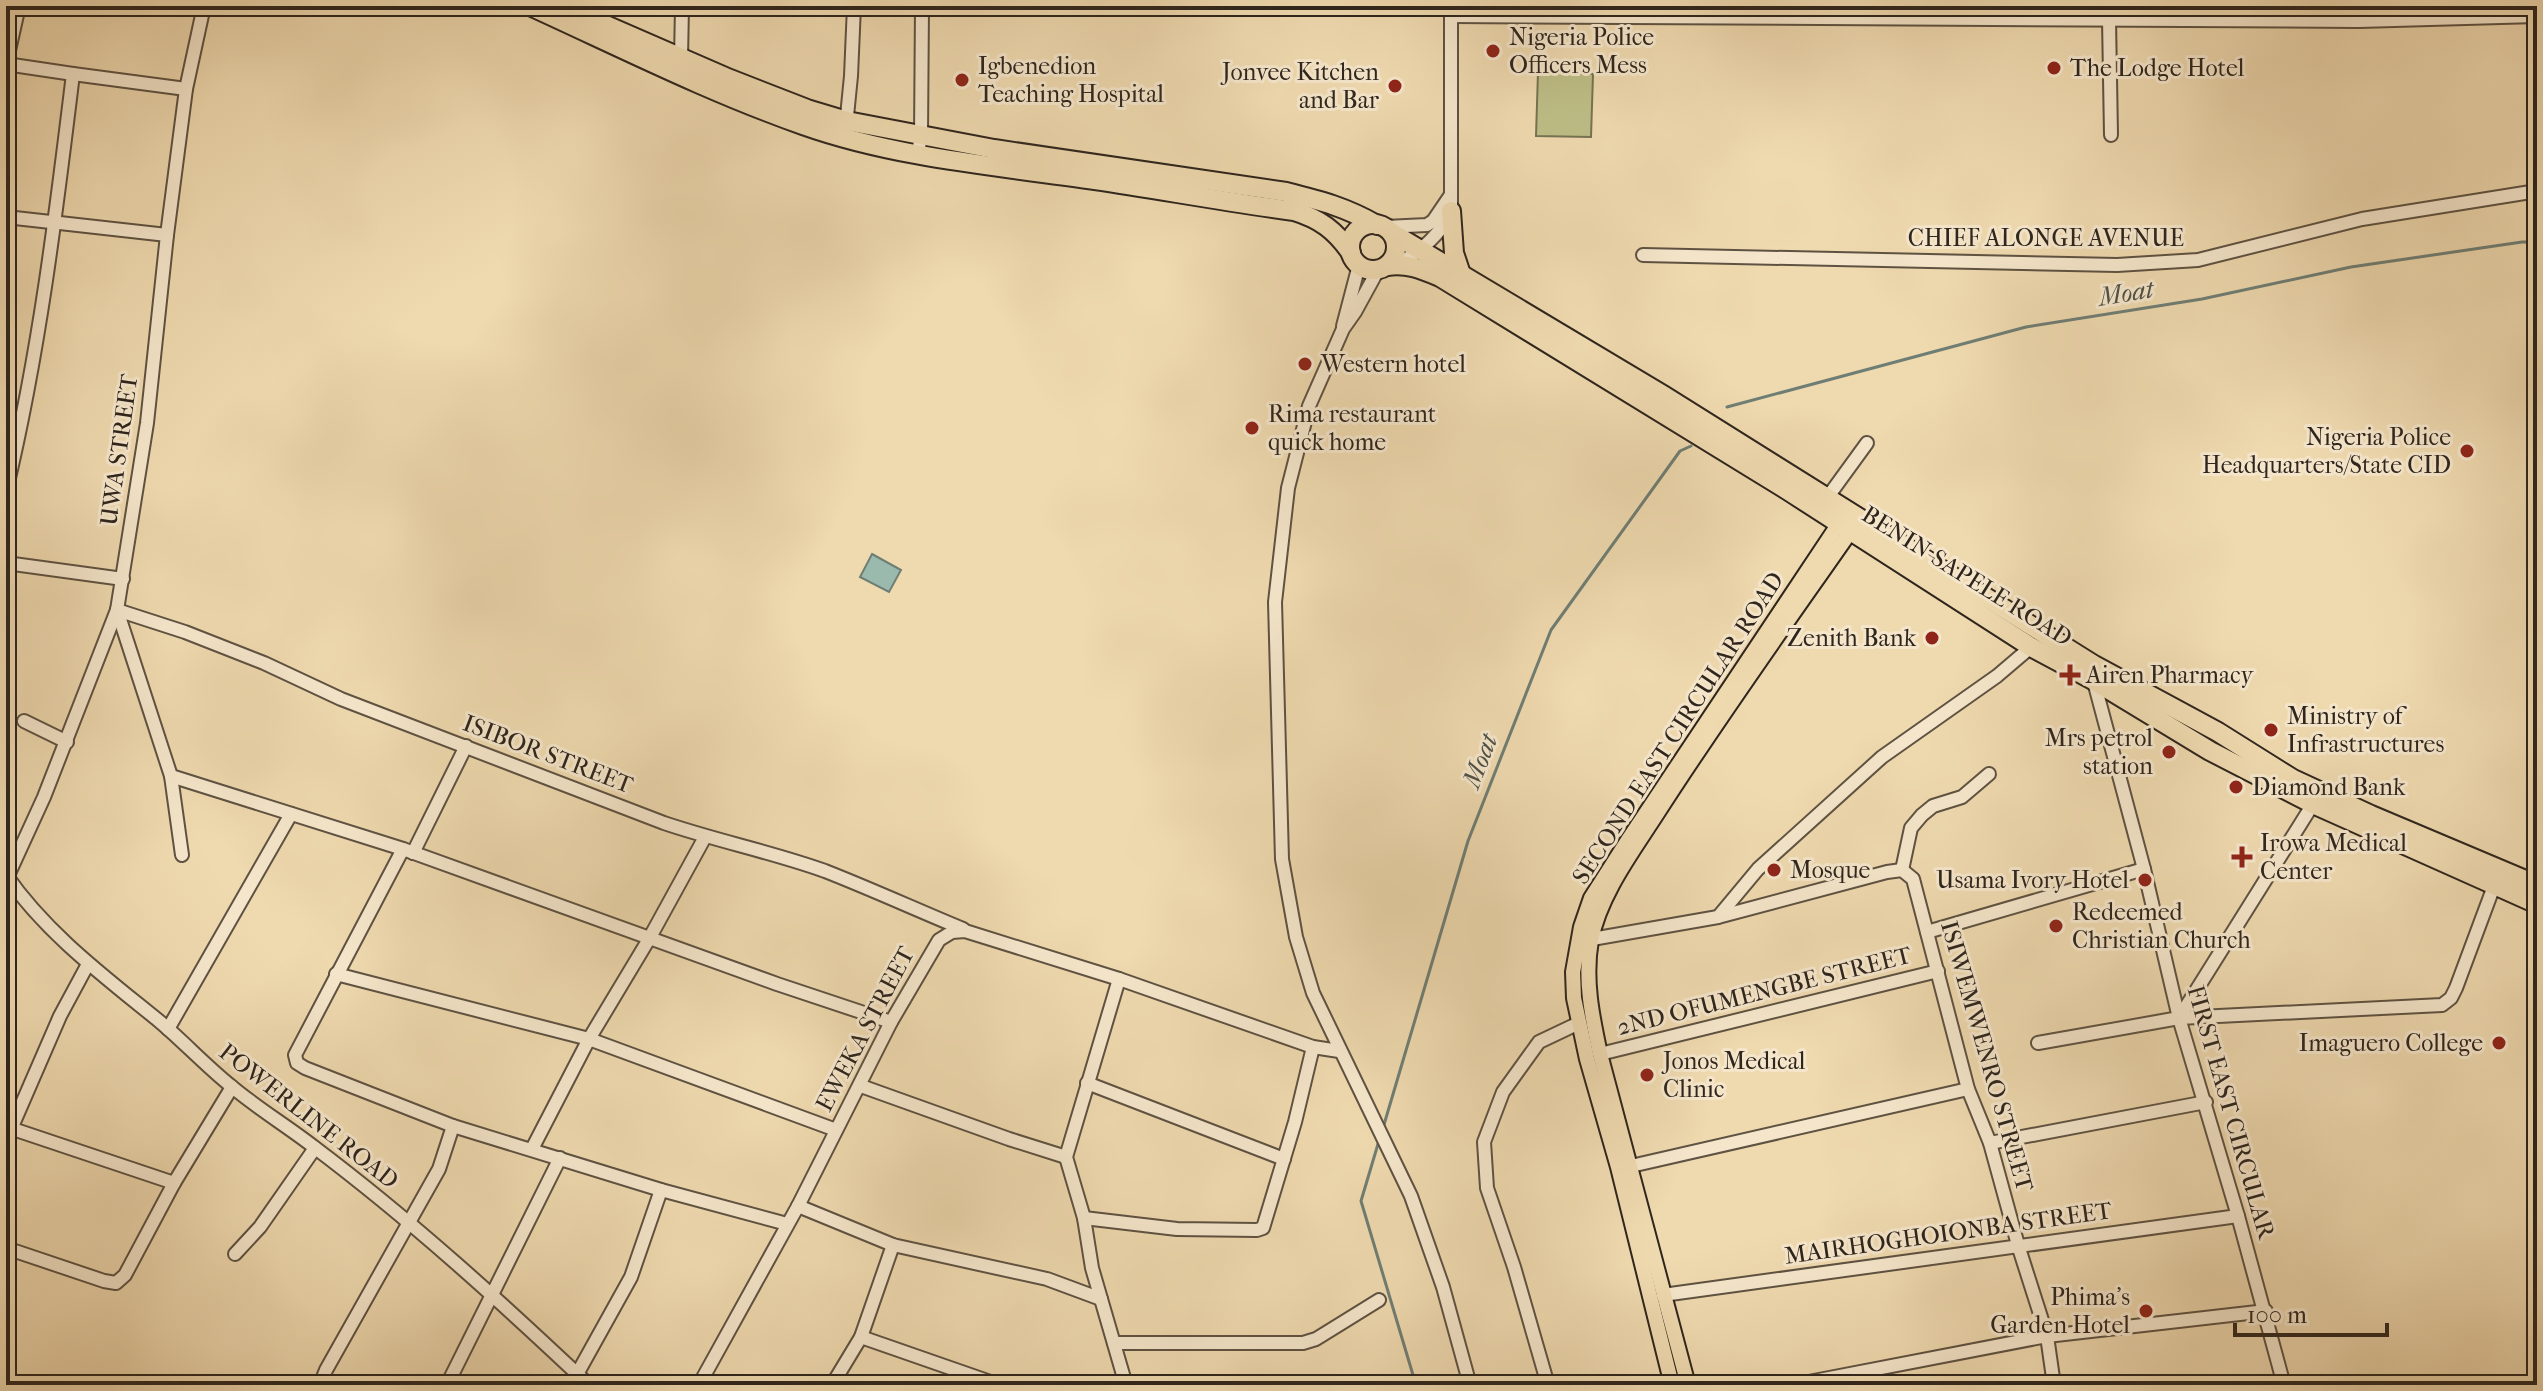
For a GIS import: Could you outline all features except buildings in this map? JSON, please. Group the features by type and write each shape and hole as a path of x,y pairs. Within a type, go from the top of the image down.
{"highway":[{"path":"530,6 728,96 804,126 846,129 919,144 1007,170 1094,180 1294,211 1329,227 1355,259 1365,269 1388,267 1395,254 1396,247 1385,228 1370,224 1356,231 1350,245 1355,259"},
{"path":"562,6 681,59 807,109 846,129"},
{"name":"BENIN-SAPELE ROAD","path":"919,144 1286,192 1349,209 1663,395 1827,498 2210,751 2313,804 2537,904"},
{"path":"1451,202 1454,253 1461,274"},
{"name":"BENIN-SAPELE ROAD","path":"1388,267 1414,266 1440,277 1662,412 2031,647 2093,672 2218,732 2293,779 2537,885"}],"main road":[{"name":"SECOND EAST CIRCULAR ROAD","path":"1688,1385 1600,1054 1588,971 1592,939 1601,908 1640,841 1844,528"},
{"name":"SECOND EAST CIRCULAR ROAD","path":"1672,1385 1574,998 1573,972 1581,927 1591,898 1677,764 1844,528"}],"street":[{"path":"19,6 6,64 186,89"},
{"name":"UWA STREET","path":"6,878 67,742 117,610 147,423 186,89 204,6"},
{"path":"681,59 682,6"},
{"path":"846,129 854,6"},
{"path":"919,144 922,6"},
{"path":"1470,1385 1443,1287 1411,1196 1313,993 1296,937 1282,859 1275,602 1288,488 1309,406 1343,329 1388,267 1421,249 1444,225 1451,202 1451,11 2032,12 2109,19 2359,21 2537,16"},
{"path":"2109,19 2111,135"},
{"path":"6,491 25,404 55,224 73,74"},
{"name":"CHIEF ALONGE AVENUE","path":"1643,255 2117,265 2198,260 2362,219 2537,191"},
{"path":"1385,228 1427,225 1451,202"},
{"path":"6,217 167,235"},
{"path":"1343,329 1355,259"},
{"path":"1827,498 1867,443"},
{"path":"6,563 123,579"},
{"path":"117,610 171,776 182,855"},
{"name":"ISIBOR STREET","path":"117,610 185,632 264,663 341,699 705,837 826,872 965,931"},
{"path":"1718,917 1758,869 1882,757 1997,676 2031,647"},
{"name":"FIRST EAST CIRCULAR","path":"2093,672 2179,1018 2266,1311 2284,1385"},
{"path":"24,721 67,742"},
{"path":"466,746 336,974 295,1055 297,1063 453,1126 661,1190 787,1224"},
{"path":"1592,939 1718,917 1902,870 1911,828 1922,815 1933,806 1962,797 1989,774"},
{"path":"171,776 408,851 649,939 891,1022"},
{"path":"2179,1018 2313,804"},
{"path":"168,1029 291,814"},
{"path":"532,1149 589,1039 705,837"},
{"path":"1927,932 2144,869"},
{"name":"ISIWEMWENRO STREET","path":"1902,870 1913,879 1968,1089 1990,1143 2047,1336 2054,1385"},
{"name":"POWERLINE ROAD","path":"6,878 88,964 168,1029 232,1087 315,1148 408,1223 491,1295 574,1380 589,1385"},
{"path":"2038,1043 2179,1018 2442,1005 2451,998 2456,988 2494,886"},
{"path":"965,931 1119,979 1313,1047 1339,1051"},
{"name":"EWEKA STREET","path":"699,1385 798,1206 891,1022 939,940 952,932 965,931"},
{"path":"88,964 60,1016 9,1128 174,1183"},
{"name":"2ND OFUMENGBE STREET","path":"1600,1054 1938,971"},
{"path":"336,974 589,1039 836,1130"},
{"path":"1119,979 1066,1157 1084,1218 1092,1268 1126,1385"},
{"path":"1548,1385 1514,1267 1487,1188 1484,1142 1503,1092 1539,1042 1579,1023"},
{"path":"1084,1218 1177,1229 1260,1230 1267,1219 1313,1047"},
{"path":"1087,1083 1284,1159"},
{"path":"861,1086 1066,1157"},
{"path":"6,1248 116,1283 125,1275 174,1183 232,1087"},
{"path":"1631,1166 1968,1089"},
{"path":"1990,1143 2206,1102"},
{"path":"320,1385 439,1169 453,1126"},
{"path":"235,1254 260,1227 315,1148"},
{"path":"447,1385 560,1158"},
{"path":"574,1380 631,1277 661,1190"},
{"path":"798,1206 893,1245 1047,1279 1101,1299"},
{"name":"MAIRHOGHOIONBA STREET","path":"1663,1295 2238,1216"},
{"path":"832,1385 861,1337 893,1245"},
{"path":"1114,1343 1303,1343 1316,1339 1379,1300"},
{"path":"1793,1385 2047,1336 2266,1311"},
{"path":"861,1337 999,1385"}],"green space":[{"path":"1538,72 1593,74 1591,137 1536,136"}],"shaded area":[{"path":"872,554 901,570 889,592 860,577"}],"waterway":[{"name":"Moat","path":"1727,407 2026,327 2202,299 2351,267 2537,242"},
{"name":"Moat","path":"1383,1128 1468,841 1551,630 1680,451 1691,446"},
{"name":"Moat","path":"1378,1144 1361,1201 1416,1385"}],"place":[{"name":"Nigeria Police Officers Mess","path":"1493,51"},
{"name":"The Lodge Hotel","path":"2054,68"},
{"name":"Igbenedion Teaching Hospital","path":"962,80"},
{"name":"Jonvee Kitchen and Bar","path":"1395,86"},
{"name":"Western hotel","path":"1305,364"},
{"name":"Rima restaurant quick home","path":"1252,428"},
{"name":"Nigeria Police Headquarters/State CID","path":"2467,451"},
{"name":"Zenith Bank","path":"1932,638"},
{"name":"Airen Pharmacy","path":"2070,675"},
{"name":"Ministry of Infrastructures","path":"2271,730"},
{"name":"Mrs petrol station","path":"2169,752"},
{"name":"Diamond Bank","path":"2236,787"},
{"name":"Irowa Medical Center","path":"2242,857"},
{"name":"Mosque","path":"1774,870"},
{"name":"Usama Ivory Hotel","path":"2145,880"},
{"name":"Redeemed Christian Church","path":"2056,926"},
{"name":"Imaguero College","path":"2499,1043"},
{"name":"Jonos Medical Clinic","path":"1647,1075"},
{"name":"Phima's Garden Hotel","path":"2146,1311"}]}
